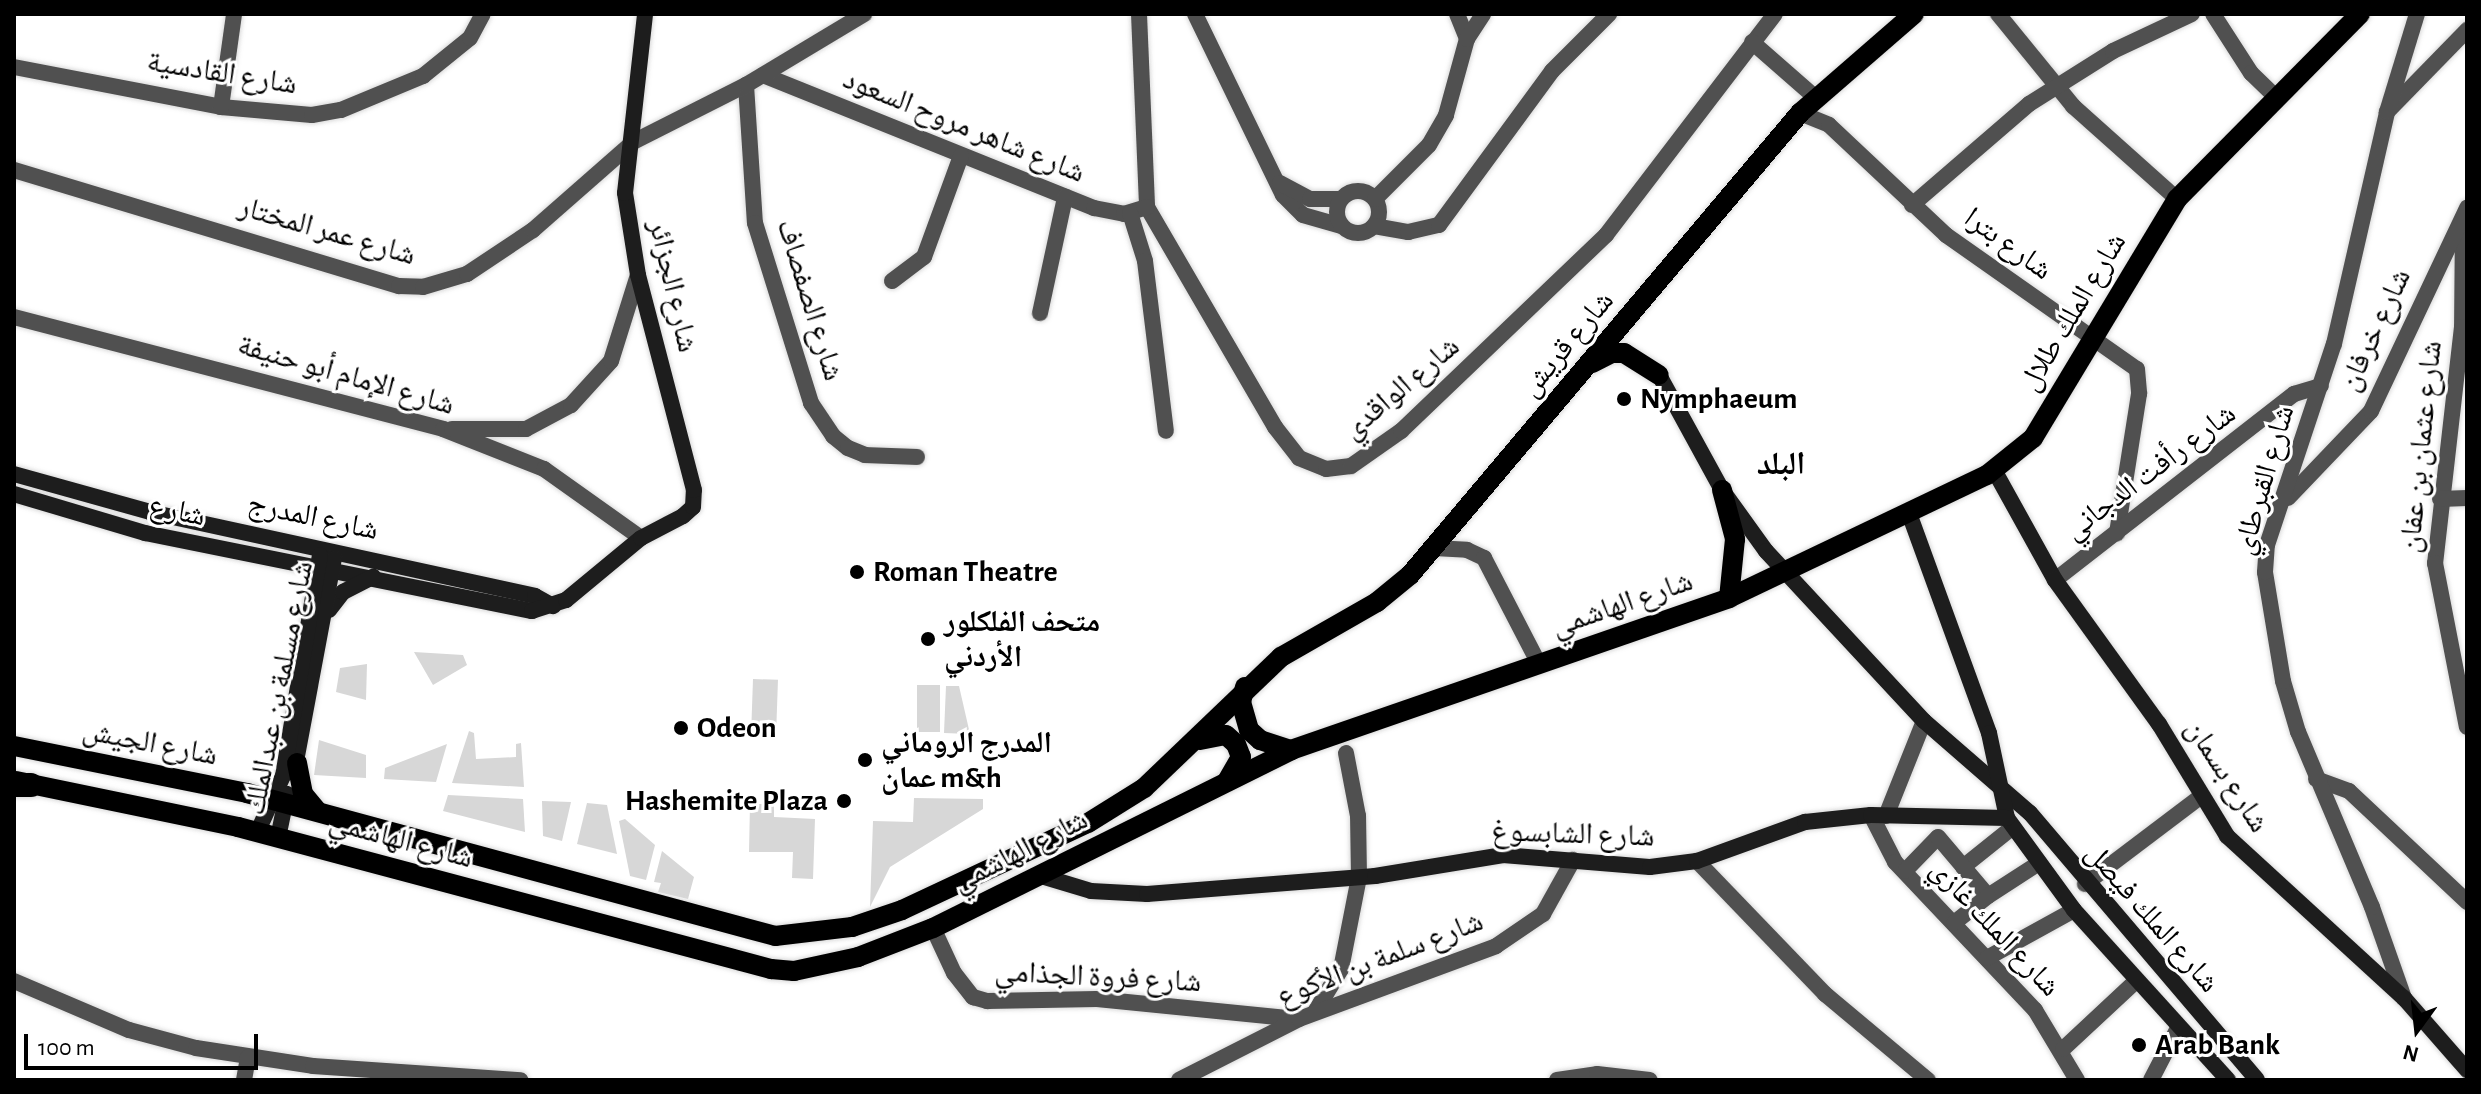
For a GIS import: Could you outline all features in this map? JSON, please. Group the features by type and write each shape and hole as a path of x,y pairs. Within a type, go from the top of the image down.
{"main road":[{"name":"شارع الجزائر","path":"641,538 683,516 695,500 638,275 625,193 645,14"},
{"name":"شارع قريش","path":"1245,687 1281,657 1385,596 1434,548 1800,113 1914,14"},
{"name":"شارع الملك طلال","path":"1786,574 1910,516 1994,470 2033,438 2091,334 2177,199 2275,96 2360,14"},
{"path":"1587,366 1612,353 1624,353 1659,375"},
{"name":"شارع الملك فيصل","path":"1659,375 1722,490 1786,574 1924,721 2030,813 2085,884 2257,1080"},
{"name":"شارع بسمان","path":"1994,470 2055,580 2159,724 2200,797 2227,836 2281,891 2404,998 2467,1070"},
{"name":"شارع المدرج","path":"14,474 150,512 328,548 535,596 553,606"},
{"path":"1722,490 1735,539 1737,564 1729,598"},
{"name":"شارع","path":"14,494 145,533 325,568"},
{"path":"1910,516 2005,794 2010,822"},
{"path":"553,606 641,538"},
{"name":"شارع مسلمة بن عبدالملك","path":"278,838 278,802 328,548"},
{"name":"شارع المدرج","path":"325,568 532,611 553,606"},
{"name":"شارع مسلمة بن عبدالملك","path":"257,833 278,802 297,763 325,618 325,568"},
{"name":"شارع الهاشمي","path":"257,833 771,969 838,962 933,928 1291,750 1729,598 1786,574"},
{"path":"325,618 343,592 373,577"},
{"path":"1245,687 1243,717 1249,730 1260,740 1291,750"},
{"name":"شارع الهاشمي","path":"278,802 646,904 797,937 902,910 1088,823 1144,788 1199,740 1245,687"},
{"path":"1199,740 1212,733 1236,744 1241,757 1227,781"},
{"name":"شارع الجيش","path":"14,746 278,802"},
{"path":"297,763 303,794 318,812"},
{"path":"20,783 257,833"},
{"name":"شارع الشابسوغ","path":"1038,875 1091,891 1147,894 1359,877 1503,855 1650,867 1697,861 1805,822 1879,815 2010,822"},
{"name":"شارع الملك فيصل","path":"2010,822 2074,910 2228,1080"}],"street":[{"path":"221,107 234,14"},
{"name":"شارع القادسية","path":"14,67 221,107 286,115 341,110 441,64 470,38 483,14"},
{"name":"شارع عمر المختار","path":"14,170 399,286 423,287 467,274 533,230 633,142 746,85 864,14"},
{"name":"شارع الواقدي","path":"1139,14 1147,207 1289,447 1317,468 1351,466 1471,369 1606,235 1775,14"},
{"path":"1195,14 1275,180 1303,215 1361,233 1374,226 1408,232 1439,225 1552,71 1609,14"},
{"path":"1457,14 1467,39"},
{"path":"1375,199 1429,145 1446,115 1467,39 1483,14"},
{"path":"1998,14 2056,87 2177,199"},
{"path":"1912,205 2056,87 2113,51 2192,14"},
{"path":"2213,14 2251,73 2275,96"},
{"name":"شارع القبرطاي","path":"2404,998 2372,907 2316,779 2283,681 2266,591 2267,545 2286,500 2321,386 2387,112 2417,14"},
{"path":"2387,112 2467,30"},
{"path":"1752,42 1816,98"},
{"name":"شارع شاهر مروح السعود","path":"763,75 1104,211 1130,213 1147,207"},
{"name":"شارع الصفصاف","path":"746,85 755,223 811,403 833,436 848,448 865,455 917,457"},
{"name":"شارع بترا","path":"1800,113 1829,125 1912,205 2008,281 2091,334 2137,369 2139,382 2117,533"},
{"path":"892,281 924,257 961,156"},
{"path":"1275,180 1310,199 1340,199 1358,190 1375,199 1379,213 1374,226"},
{"path":"1040,313 1065,197"},
{"path":"1340,199 1336,208 1341,226"},
{"path":"1130,213 1145,261 1166,431"},
{"name":"شارع عثمان بن عفان","path":"2465,213 2462,327 2440,499 2437,585 2467,727"},
{"name":"شارع خرفان","path":"2286,500 2371,411 2428,281 2465,213"},
{"path":"443,429 526,429 571,405 611,361 638,275"},
{"name":"شارع الإمام أبو حنيفة","path":"14,317 443,429 544,469 641,538"},
{"name":"شارع رأفت الدجاني","path":"2055,580 2294,394 2321,386"},
{"path":"2440,499 2467,498"},
{"path":"1434,548 1467,550 1484,558 1539,664"},
{"path":"1879,815 1924,721"},
{"path":"1315,1012 1341,969 1359,877 1358,816 1346,753"},
{"path":"2316,779 2349,791 2467,902"},
{"path":"2085,884 2200,797"},
{"name":"شارع الملك غازي","path":"1879,815 1905,871 1987,958 2063,1049 2077,1080"},
{"path":"1905,871 1938,837 1941,817"},
{"path":"1963,867 2010,822"},
{"path":"1938,837 1988,896"},
{"name":"شارع سلمة بن الأكوع","path":"1179,1080 1315,1012 1496,946 1543,914 1573,860"},
{"path":"1697,861 1825,994 1928,1080"},
{"path":"1954,923 1988,896 2039,863"},
{"path":"1987,958 2074,910"},
{"name":"شارع فروة الجذامي","path":"933,928 964,987 987,1001 1097,999 1299,1019"},
{"path":"14,981 161,1040 248,1057 521,1080"},
{"path":"2063,1049 2136,981"},
{"path":"2151,1080 2178,1028"},
{"path":"244,1080 248,1057"},
{"path":"1557,1080 1597,1074 1650,1080"}],"shaded area":[{"path":"414,652 463,655 467,665 433,685"},
{"path":"367,664 366,700 336,692 340,668"},
{"path":"753,679 778,680 776,728 751,727"},
{"path":"917,685 940,685 940,732 917,732"},
{"path":"946,686 959,686 970,734 944,733"},
{"path":"469,731 474,733 476,759 516,757 516,744 521,743 524,787 452,783"},
{"path":"319,740 366,755 366,778 314,775"},
{"path":"447,744 436,782 384,779 385,768"},
{"path":"448,795 523,799 525,832 443,811"},
{"path":"914,798 983,799 983,809 890,867 870,907 873,821 913,822"},
{"path":"542,801 571,802 562,841 543,836"},
{"path":"587,803 607,805 617,854 577,844"},
{"path":"750,804 774,804 774,817 815,819 813,879 792,878 793,852 749,852"},
{"path":"625,819 655,845 646,880 630,876 619,821"},
{"path":"662,851 694,877 688,899 658,892 661,883 654,882"}],"place":[{"name":"Nymphaeum","path":"1624,399"},
{"name":"Roman Theatre","path":"857,572"},
{"name":"متحف الفلكلور الأردني","path":"928,639"},
{"name":"Odeon","path":"681,728"},
{"name":"المدرج الروماني عمان m&h","path":"865,760"},
{"name":"Hashemite Plaza","path":"844,801"},
{"name":"Arab Bank","path":"2139,1045"}],"district":[{"name":"البلد","path":"1781,464"}]}
